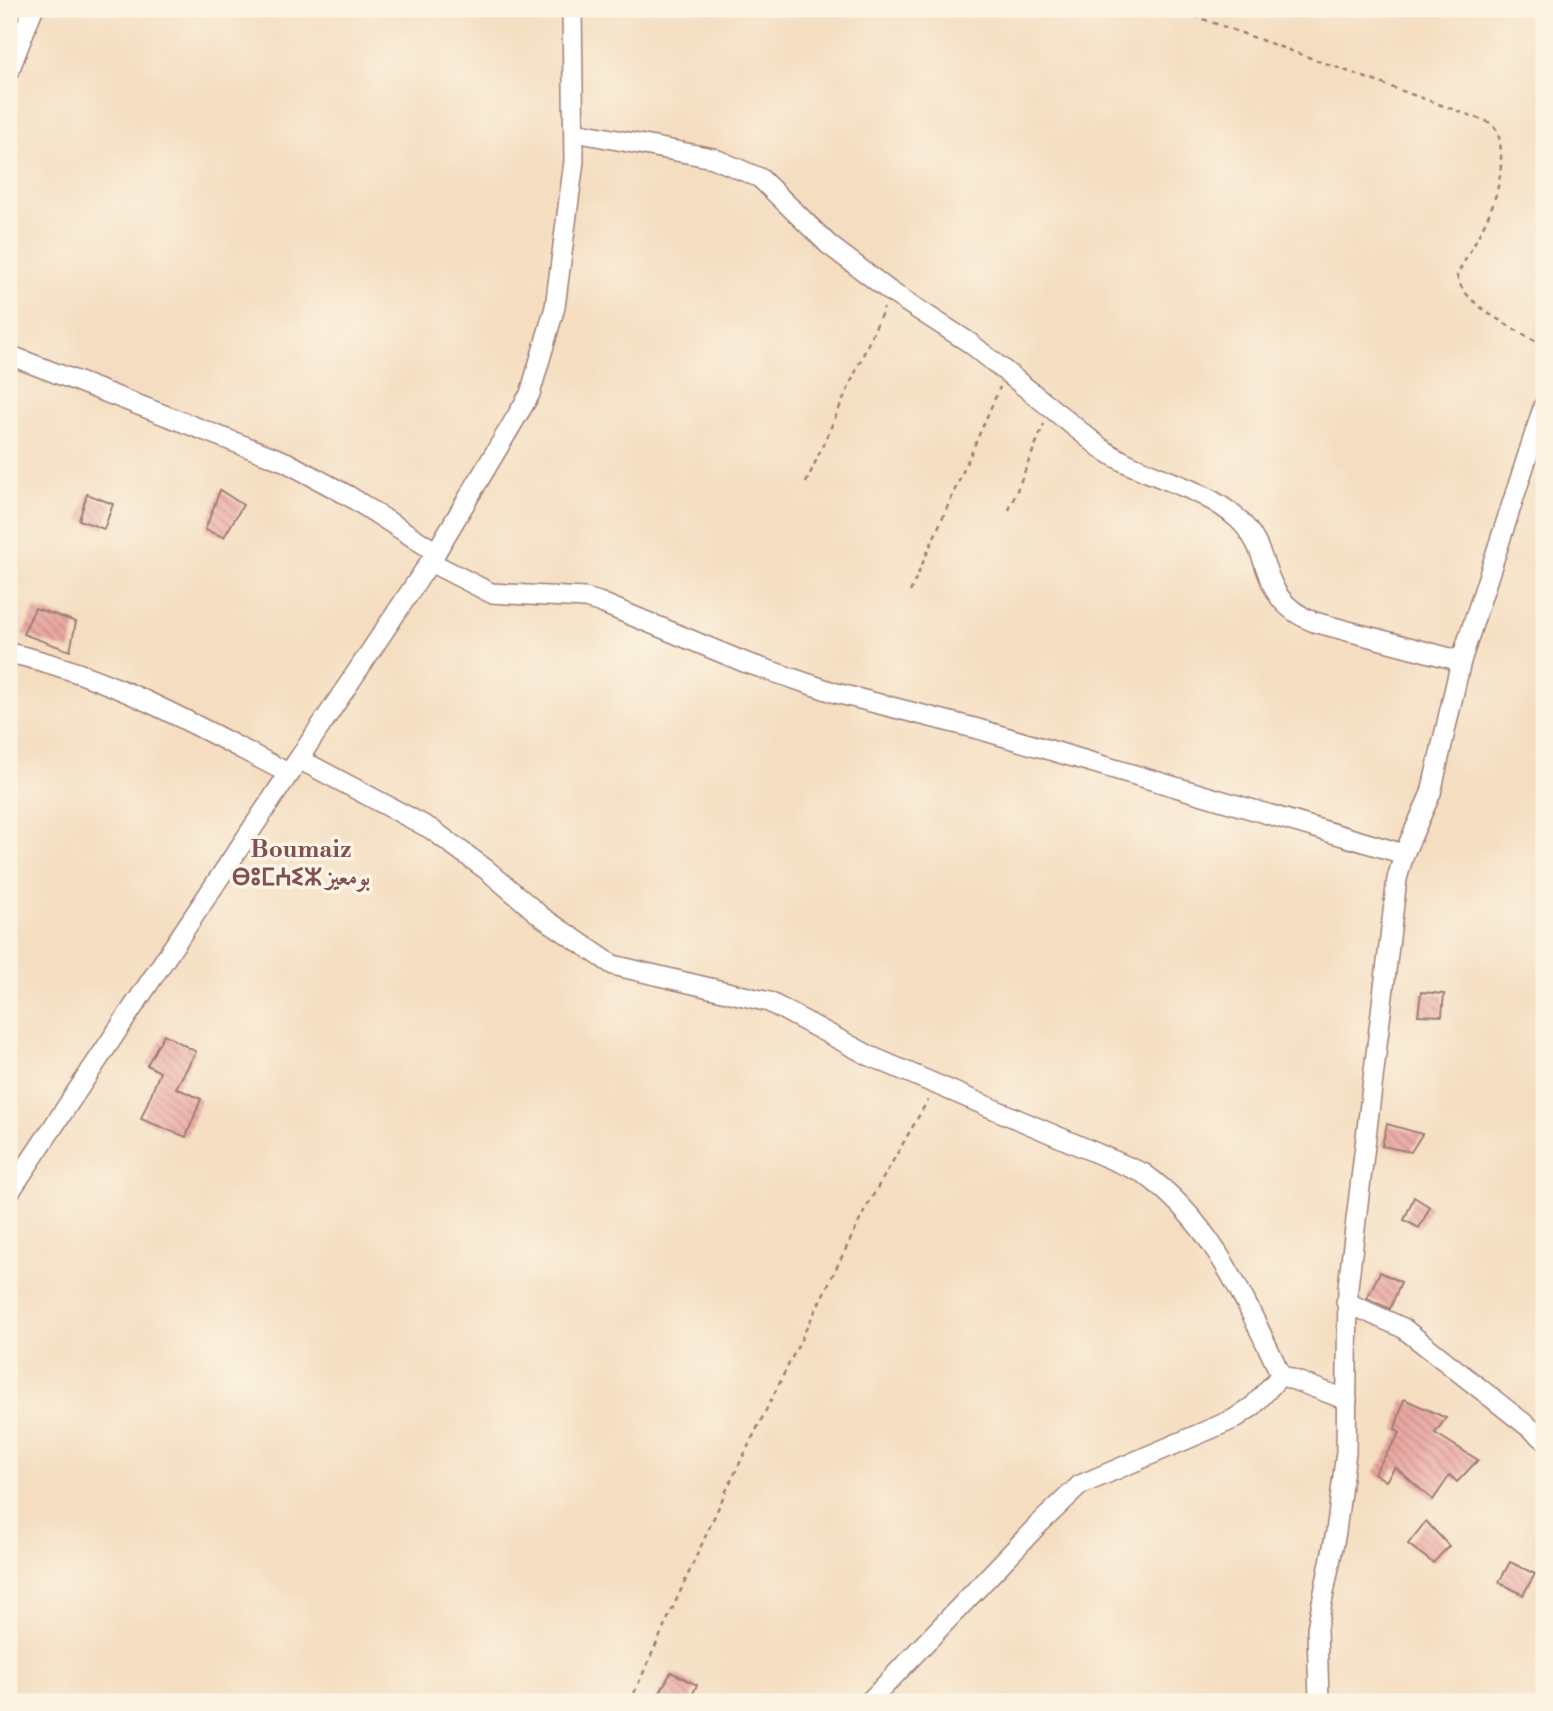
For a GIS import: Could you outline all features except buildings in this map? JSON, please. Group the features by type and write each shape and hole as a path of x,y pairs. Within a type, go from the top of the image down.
{"street":[{"path":"9,71 33,9"},
{"path":"9,1194 433,557 530,394 555,307 568,217 575,132 572,9"},
{"path":"575,132 713,158 749,172 780,196 829,245 891,292 945,325 1121,463 1203,497 1235,517 1246,528 1264,558 1278,599 1291,612 1326,626 1461,661"},
{"path":"9,355 286,461 349,496 433,557 491,593 586,598 744,662 825,690 978,729 1404,854"},
{"path":"1319,1702 1317,1628 1342,1493 1347,1400 1346,1302 1397,879 1404,854 1431,793 1461,661 1544,405"},
{"path":"9,653 81,672 431,828 487,870 542,917 613,965 769,1002 870,1056 1143,1173 1164,1188 1202,1229 1248,1306 1281,1375 1347,1400"},
{"path":"1346,1302 1403,1328 1544,1439"},
{"path":"869,1702 1037,1526 1080,1485 1234,1419 1253,1406 1281,1375"}],"path":[{"path":"1175,9 1491,123 1498,133 1501,164 1494,208 1457,275 1458,283 1484,309 1544,346"},
{"path":"806,483 891,292"},
{"path":"910,592 1006,375"},
{"path":"1009,510 1050,408"},
{"path":"630,1702 726,1491 849,1243 904,1138 937,1085"}],"district":[{"name":"Boumaiz ⴱⵓⵎⵄⵉⵣ بومعيز","path":"301,864"}]}
